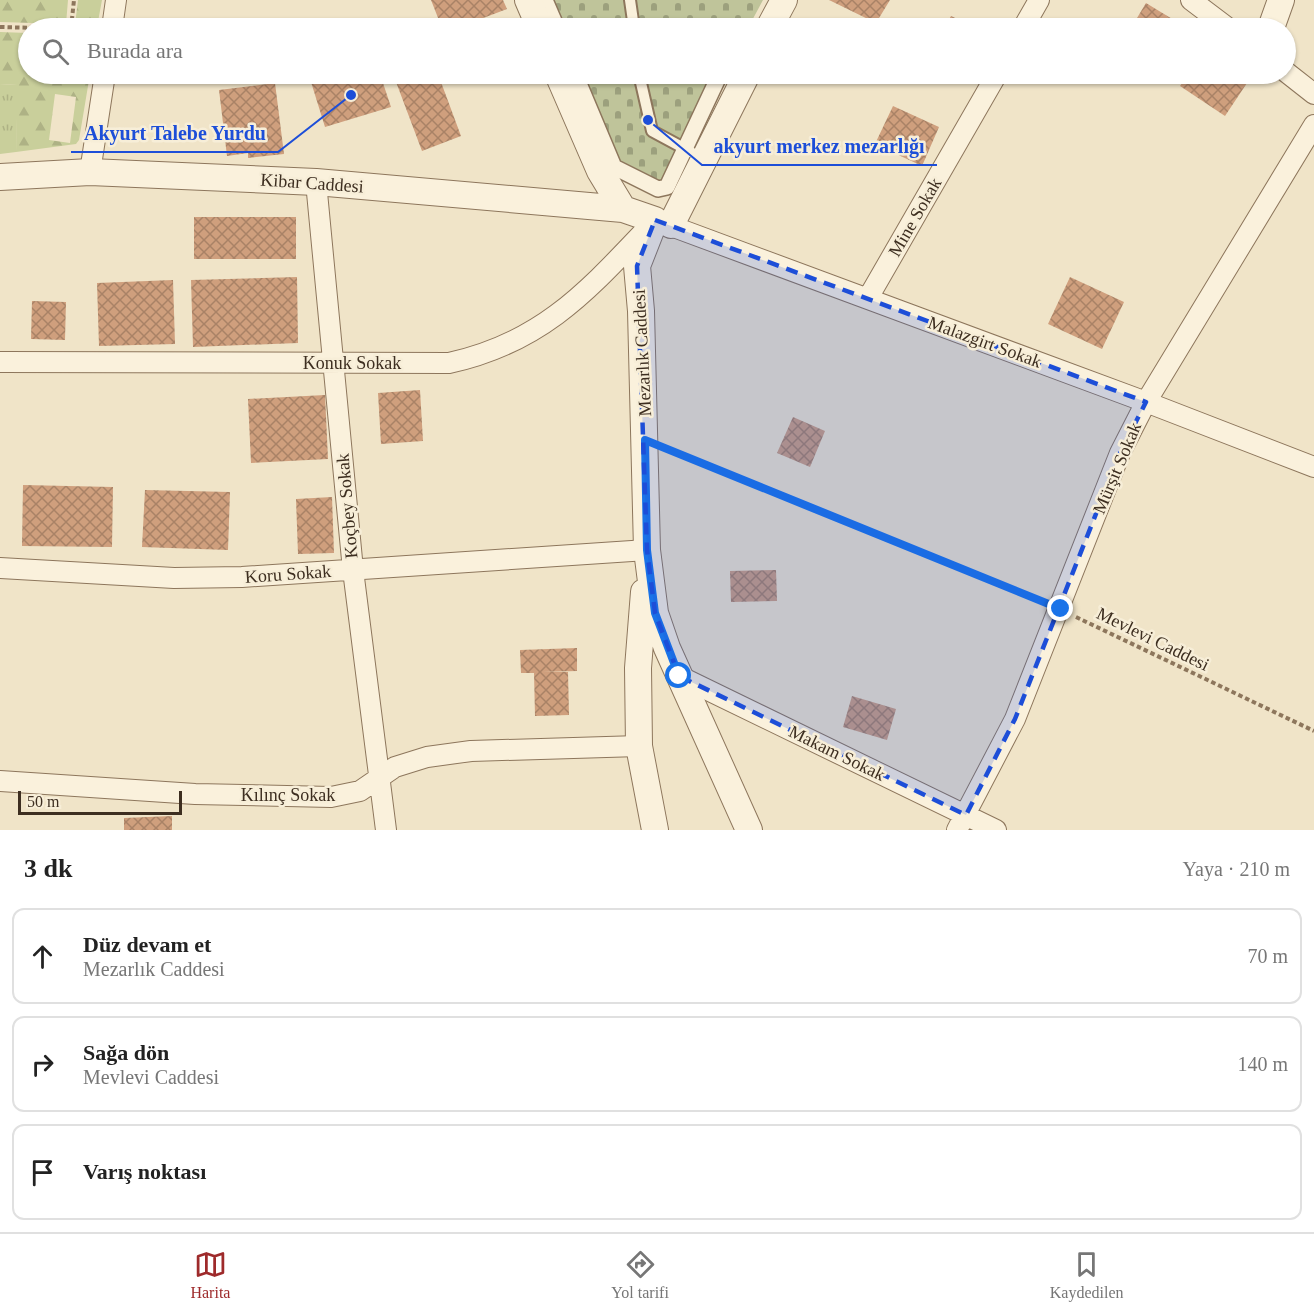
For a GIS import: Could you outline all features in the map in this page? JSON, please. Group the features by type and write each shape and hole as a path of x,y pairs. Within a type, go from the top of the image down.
{"street":[{"path":"113,18 116,0"},
{"path":"528,0 536,18"},
{"path":"545,0 553,18"},
{"path":"774,18 784,0"},
{"path":"1029,18 1039,0"},
{"path":"1191,0 1215,18"},
{"path":"1275,18 1281,0"},
{"path":"1296,80 1314,94"},
{"path":"90,172 103,84"},
{"path":"562,84 600,171 623,208"},
{"path":"579,84 614,167 653,188 663,189 694,154 717,84"},
{"name":"Mezarlık Caddesi","path":"740,84 694,154 663,223 637,266 641,311 647,550 655,613 679,676 749,830"},
{"name":"Mine Sokak","path":"868,298 991,84"},
{"name":"Mürşit Sokak","path":"962,823 1016,719 1061,609 1120,453 1146,402 1314,125"},
{"name":"Kibar Caddesi","path":"0,177 90,172 316,182 623,208 663,223"},
{"name":"Koçbey Sokak","path":"316,182 353,570 386,830"},
{"name":"Malazgirt Sokak","path":"663,223 1146,402 1314,467"},
{"name":"Konuk Sokak","path":"0,362 449,363 481,356 536,330 584,294 663,223"},
{"path":"647,550 638,668 639,746 655,830"},
{"name":"Koru Sokak","path":"0,568 174,578 242,577 647,550"},
{"name":"Makam Sokak","path":"679,676 962,823 996,830"},
{"name":"Kılınç Sokak","path":"0,781 195,794 331,797 360,791 394,767 427,757 471,751 639,746"}],"lane":[{"path":"630,0 633,18"},
{"path":"641,84 652,131 694,154"}],"path":[{"path":"72,18 74,0"},
{"path":"0,27 18,27"},
{"name":"Mevlevi Caddesi","path":"645,440 1061,609 1314,731"}],"highlighted area":[{"path":"655,220 1146,402 1120,453 1015,719 966,815 679,676 655,613 647,550 637,266"}],"green space":[{"path":"0,0 68,0 66,18 18,18 18,23 0,22"},
{"path":"78,0 102,0 99,18 76,18"},
{"path":"548,0 763,0 753,18 556,18"},
{"path":"0,32 18,33 18,84 88,84 79,140 76,144 16,152 17,85 0,84","holes":["55,94 76,97 70,143 49,140"]},
{"path":"0,84 18,85 16,152 0,154"},
{"path":"582,84 719,84 664,186 616,166"}],"building":[{"path":"431,0 503,0 507,9 483,18 438,18"},
{"path":"829,0 890,0 879,18 866,18"},
{"path":"1146,3 1171,18 1137,18"},
{"path":"275,84 284,154 248,158 248,153 227,156 219,90"},
{"path":"312,84 383,84 391,107 325,127"},
{"path":"397,84 442,84 461,136 422,151"},
{"path":"1181,84 1246,84 1225,116 1180,86"},
{"path":"893,106 939,127 922,166 875,144"},
{"path":"194,217 296,217 296,259 194,259"},
{"path":"297,277 298,343 193,347 191,280"},
{"path":"1070,277 1124,302 1102,349 1048,324"},
{"path":"173,280 175,344 99,346 97,283"},
{"path":"32,301 66,302 65,340 31,339"},
{"path":"420,390 423,441 381,444 378,393"},
{"path":"325,395 328,459 251,463 248,399"},
{"path":"793,417 825,431 810,467 777,453"},
{"path":"23,485 113,487 112,547 22,546"},
{"path":"145,490 230,492 228,550 142,547"},
{"path":"332,497 334,553 298,554 296,499"},
{"path":"776,570 777,601 731,602 730,571"},
{"path":"577,648 577,671 543,672 568,672 569,715 535,716 534,673 521,673 520,650"},
{"path":"852,696 896,709 887,740 843,727"},
{"path":"172,816 172,830 124,830 124,818"}],"place":[{"name":"Akyurt Talebe Yurdu","path":"351,95"},
{"name":"akyurt merkez mezarlığı","path":"648,120"}],"route":[{"path":"679,676 655,613 647,550 645,440 1061,609"}]}
